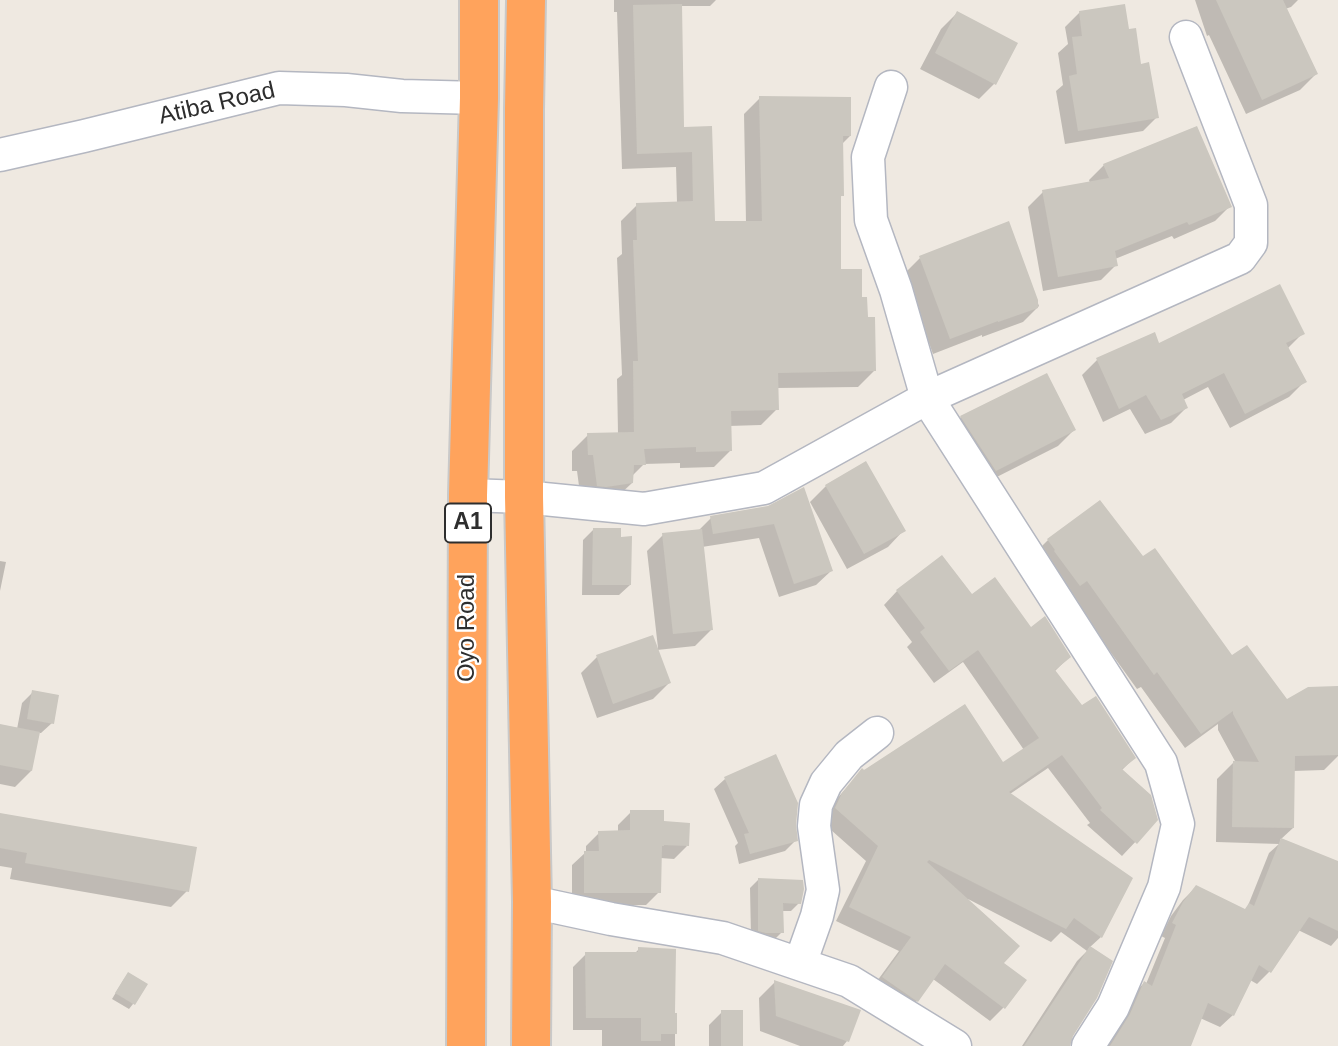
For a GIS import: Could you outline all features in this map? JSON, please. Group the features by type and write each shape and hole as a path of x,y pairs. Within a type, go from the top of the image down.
{"highway":[{"name":"Oyo Road","path":"466,1046 468,495 479,98 479,0"},
{"name":"A1","path":"526,0 524,498 532,902 531,1046"}],"street":[{"path":"468,495 643,509 764,488 927,398 1241,258 1251,243 1251,205 1186,37"},
{"path":"891,87 868,157 870,220 897,290 927,398 1161,763 1178,824 1164,887 1113,1007 1088,1046"},
{"name":"Atiba Road","path":"0,155 279,88 479,98"},
{"path":"800,964 823,890 814,826 816,805 826,783 849,755 877,733"},
{"path":"532,902 723,938 800,964 849,981 955,1046"}],"building":[{"path":"1216,0 1283,0 1318,74 1262,100"},
{"path":"682,4 684,127 712,126 715,221 762,221 759,96 851,97 851,136 843,136 841,269 862,269 862,297 867,297 868,317 875,317 876,371 778,373 779,410 731,411 732,451 696,452 696,447 644,449 646,465 634,465 633,483 597,486 593,455 588,455 587,433 634,432 633,361 638,361 633,240 637,240 636,203 693,201 692,152 637,154 633,5"},
{"path":"1125,4 1129,29 1136,28 1141,64 1149,62 1159,118 1078,131 1069,76 1077,74 1072,37 1082,36 1079,11"},
{"path":"957,11 1018,43 996,85 935,53"},
{"path":"1197,126 1232,207 1115,251 1118,266 1058,277 1042,190 1109,178 1103,164"},
{"path":"1009,221 1038,300 1038,308 950,339 919,256"},
{"path":"1280,284 1305,334 1286,343 1307,382 1245,414 1224,373 1182,394 1188,408 1161,420 1146,395 1119,409 1096,358 1155,332 1159,343"},
{"path":"1047,373 1076,430 996,471 960,416"},
{"path":"866,461 906,531 864,554 825,485"},
{"path":"804,487 833,571 794,584 774,524 713,534 710,516 768,506"},
{"path":"1100,500 1143,556 1155,548 1232,655 1247,645 1287,699 1308,687 1338,686 1338,755 1295,756 1294,828 1232,827 1233,761 1259,762 1233,711 1201,734 1157,672 1154,675 1087,581 1080,586 1054,551 1047,539"},
{"path":"593,528 621,528 621,537 632,536 631,585 592,585"},
{"path":"702,529 713,630 673,634 662,533"},
{"path":"942,555 972,594 995,577 1031,627 1045,616 1071,657 1055,670 1082,705 1096,696 1136,758 1122,769 1151,795 1158,820 1137,844 1100,810 1102,808 1062,755 1009,792 1133,878 1102,938 1074,918 1066,929 929,860 927,862 1020,946 1004,963 1027,980 1005,1009 945,964 918,1002 882,977 911,937 849,907 878,846 835,808 842,793 862,768 864,770 965,704 1003,762 1039,738 978,650 949,671 920,632 925,628 896,590"},
{"path":"653,635 671,683 613,704 596,655"},
{"path":"32,690 59,695 54,724 27,719"},
{"path":"0,724 40,732 32,771 0,765"},
{"path":"776,754 798,803 798,841 750,854 744,834 749,833 724,777"},
{"path":"630,810 664,810 664,821 690,823 689,846 662,846 661,893 584,893 584,851 599,851 598,831 630,830"},
{"path":"0,813 197,847 189,892 25,863 27,853 0,848"},
{"path":"1281,838 1338,861 1338,931 1309,917 1271,973 1259,965 1234,1016 1208,1003 1191,1046 1110,1046 1130,1014 1144,981 1152,986 1176,925 1172,923 1196,885 1245,909 1249,903 1254,906"},
{"path":"758,878 803,880 801,904 783,903 784,933 758,931"},
{"path":"1090,946 1113,961 1097,998 1073,1036 1070,1046 1024,1046"},
{"path":"638,947 676,949 677,1034 661,1034 661,1041 641,1041 641,1018 586,1018 585,952 638,952"},
{"path":"128,972 148,984 135,1005 115,993"},
{"path":"774,980 861,1010 849,1042 776,1016"},
{"path":"721,1010 743,1010 743,1046 721,1046"}]}
